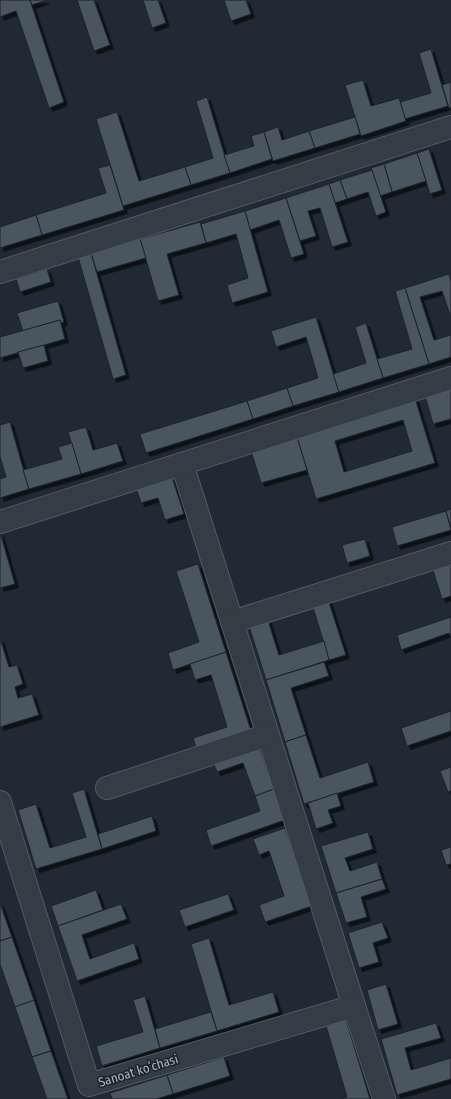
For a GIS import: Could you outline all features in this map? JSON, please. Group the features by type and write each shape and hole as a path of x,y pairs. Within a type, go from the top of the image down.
{"street":[{"path":"0,272 451,127"},
{"path":"0,522 451,378"},
{"path":"182,464 384,1099"},
{"path":"232,622 451,553"},
{"path":"107,788 268,735"},
{"name":"Sanoat koʻchasi","path":"0,802 91,1092 354,1006"}],"building":[{"path":"0,0 30,0 64,102 49,108 16,11 0,17"},
{"path":"30,0 47,0 32,5"},
{"path":"77,0 94,0 110,45 94,51"},
{"path":"143,0 158,0 166,23 152,28"},
{"path":"224,0 246,0 251,14 231,21"},
{"path":"431,49 448,106 405,119 400,102 431,93 419,53"},
{"path":"363,80 371,106 399,98 406,121 361,136 345,85"},
{"path":"451,82 451,107 449,108 442,85"},
{"path":"207,97 230,173 191,185 185,167 213,158 196,101"},
{"path":"117,112 139,181 185,167 191,185 123,206 96,119"},
{"path":"355,117 360,134 315,148 309,131"},
{"path":"278,127 282,140 309,131 315,148 273,161 264,132"},
{"path":"264,132 272,159 230,173 224,155 254,146 251,136"},
{"path":"429,149 442,190 430,194 417,153"},
{"path":"417,153 426,181 392,192 384,164"},
{"path":"384,164 392,192 380,196 371,168"},
{"path":"110,165 124,210 42,235 36,215 106,193 98,168"},
{"path":"372,170 386,212 376,216 368,192 347,199 340,180"},
{"path":"340,180 347,199 335,203 329,184"},
{"path":"329,184 348,242 332,247 320,208 308,211 316,236 300,241 286,198"},
{"path":"286,198 304,254 291,258 279,220 250,230 245,211"},
{"path":"245,211 268,292 232,303 227,285 248,278 236,234 206,243 201,224"},
{"path":"36,215 42,235 0,248 0,227"},
{"path":"200,222 206,243 167,254 179,295 158,301 140,239"},
{"path":"140,239 146,258 97,272 91,253"},
{"path":"91,253 126,375 113,379 78,257"},
{"path":"47,269 51,282 20,292 16,279"},
{"path":"449,274 451,281 451,318 442,291 420,297 434,340 451,335 451,357 429,364 405,288"},
{"path":"405,288 429,364 383,378 377,359 412,349 395,291"},
{"path":"58,301 64,322 61,323 60,320 23,331 17,313"},
{"path":"316,317 339,392 293,406 287,388 318,378 306,337 276,347 271,331"},
{"path":"60,320 65,339 0,358 0,337"},
{"path":"366,323 383,378 339,392 333,374 366,363 355,327"},
{"path":"44,345 48,361 23,368 18,352"},
{"path":"451,384 451,419 433,424 424,392"},
{"path":"287,388 293,406 253,419 247,401"},
{"path":"415,398 435,463 316,499 296,434","holes":["403,420 412,451 344,472 335,441"]},
{"path":"247,401 253,419 146,453 140,434"},
{"path":"10,422 29,489 0,498 0,479 6,477 0,457 0,425"},
{"path":"86,427 93,450 117,443 123,461 81,474 68,432"},
{"path":"296,434 307,470 261,483 250,448"},
{"path":"72,443 81,474 29,489 23,470 62,459 58,447"},
{"path":"172,477 184,514 165,520 158,498 141,503 136,488"},
{"path":"451,509 451,529 446,511"},
{"path":"446,511 451,530 397,546 392,527"},
{"path":"0,532 15,584 0,588"},
{"path":"365,539 370,556 347,563 342,545"},
{"path":"451,558 451,596 442,599 431,564"},
{"path":"198,564 226,652 173,670 168,653 199,642 176,571"},
{"path":"327,596 346,655 329,660 311,601"},
{"path":"266,614 279,655 324,641 329,660 266,680 247,620"},
{"path":"451,617 451,638 449,633 401,650 397,635"},
{"path":"0,638 9,667 17,665 23,684 15,687 18,698 32,694 39,715 0,727"},
{"path":"226,652 253,737 198,755 193,738 227,727 211,675 195,680 190,664"},
{"path":"324,662 329,676 291,688 306,735 285,742 266,680"},
{"path":"451,711 451,731 407,746 401,728"},
{"path":"306,735 320,778 368,762 374,782 304,804 285,742"},
{"path":"257,741 274,789 255,796 243,763 217,772 211,757"},
{"path":"451,767 451,791 448,792 440,771"},
{"path":"84,789 102,849 36,869 18,810 36,804 50,848 86,837 72,793"},
{"path":"274,789 285,820 211,846 206,830 260,811 255,796"},
{"path":"337,793 341,806 328,810 333,823 316,829 308,803"},
{"path":"152,816 156,831 102,849 98,834"},
{"path":"285,828 312,906 265,922 259,905 284,896 269,851 259,855 253,839"},
{"path":"368,832 373,849 345,858 350,871 377,862 382,879 336,893 321,846"},
{"path":"451,847 451,864 446,865 441,850"},
{"path":"382,879 386,889 361,897 367,917 346,923 336,893"},
{"path":"96,890 103,910 58,926 51,906"},
{"path":"228,894 234,910 185,927 179,910"},
{"path":"0,903 12,937 0,941"},
{"path":"121,904 127,919 82,935 90,959 134,943 139,959 77,981 58,926"},
{"path":"382,922 388,938 373,943 379,962 359,968 348,933"},
{"path":"12,937 34,1000 15,1007 0,964 0,941"},
{"path":"209,938 229,1005 273,992 279,1012 217,1031 191,944"},
{"path":"386,984 398,1024 378,1030 367,990"},
{"path":"145,996 160,1048 102,1066 96,1046 143,1032 133,1000"},
{"path":"34,1000 51,1051 32,1057 15,1007"},
{"path":"211,1012 217,1031 160,1048 155,1029"},
{"path":"346,1020 370,1099 341,1099 347,1097 326,1026"},
{"path":"436,1023 441,1038 405,1048 411,1070 451,1058 451,1079 397,1095 381,1039"},
{"path":"51,1051 68,1099 47,1099 32,1057"},
{"path":"224,1057 230,1076 173,1094 167,1075"},
{"path":"167,1075 173,1094 156,1099 112,1099 110,1093"}]}
